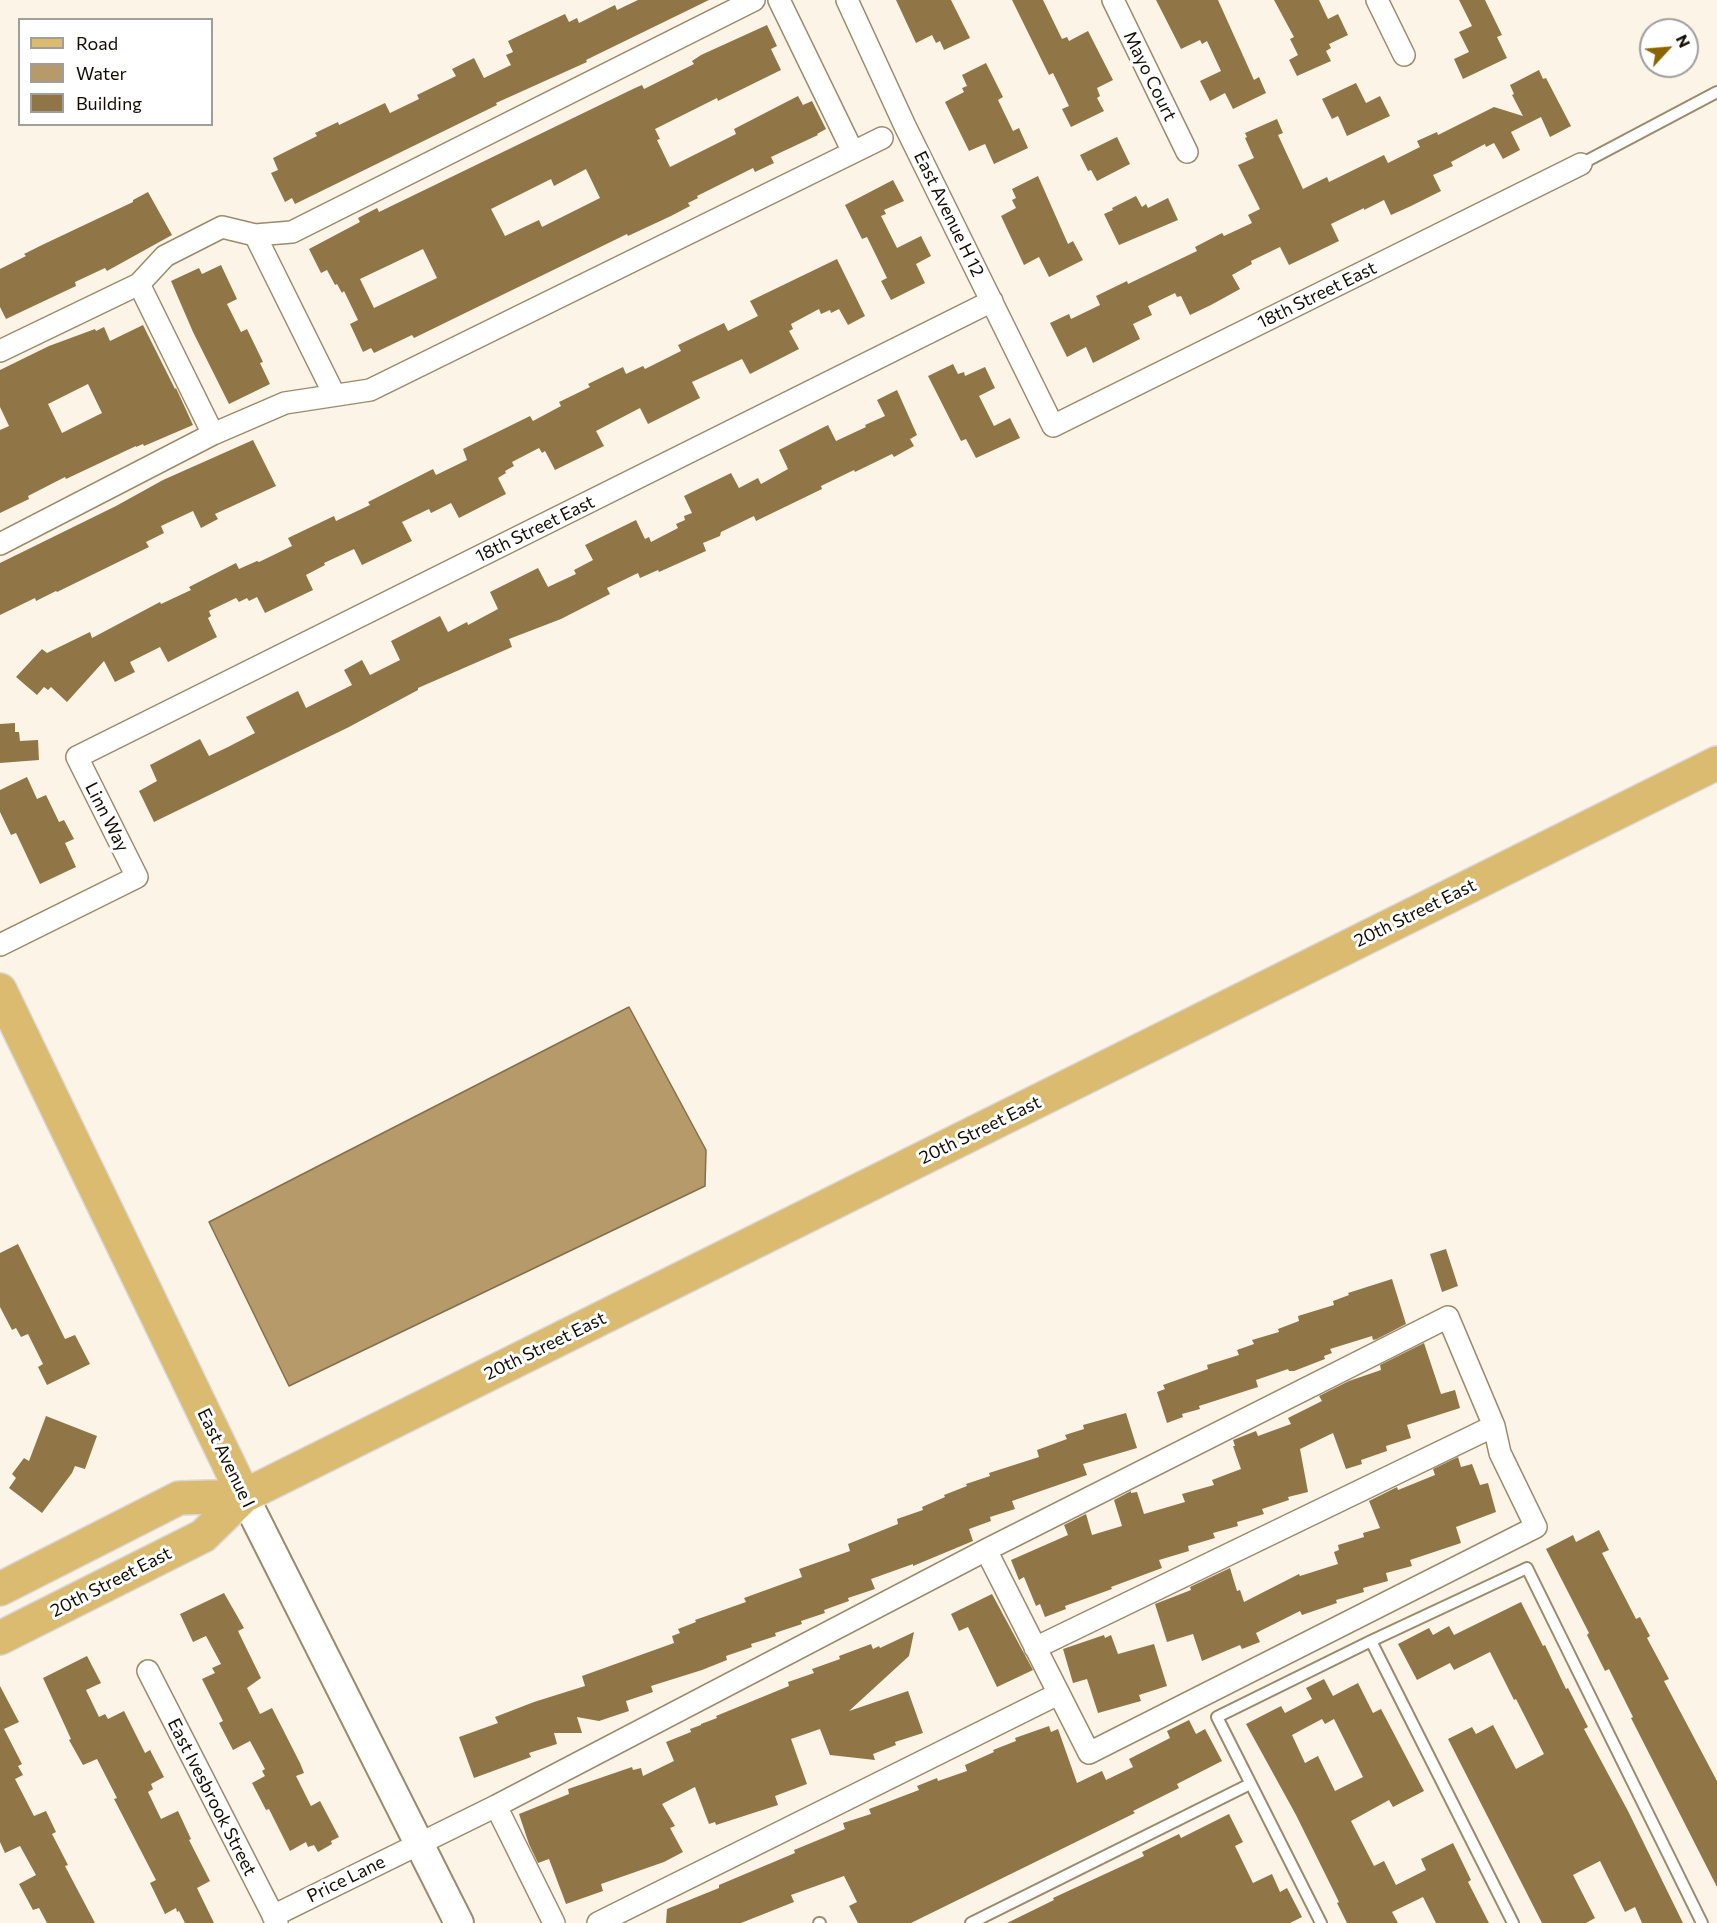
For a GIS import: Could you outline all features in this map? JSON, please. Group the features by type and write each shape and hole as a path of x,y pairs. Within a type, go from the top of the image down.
{"main road":[{"name":"20th Street East","path":"0,1638 203,1536 244,1496 1717,763"},
{"name":"East Avenue I","path":"0,990 244,1496 459,1923"},
{"name":"20th Street East","path":"0,1589 179,1498 244,1496"}],"street":[{"path":"0,351 139,284 165,256 222,227 255,235 292,232 754,0"},
{"path":"779,0 853,153"},
{"name":"East Avenue H 12","path":"847,0 905,126 1053,426"},
{"name":"Mayo Court","path":"1113,0 1187,152"},
{"path":"1377,0 1404,55"},
{"path":"0,544 213,434 285,403 370,390 882,138"},
{"name":"18th Street East","path":"1053,426 1581,164"},
{"path":"255,235 334,394"},
{"path":"139,284 213,434"},
{"name":"18th Street East","path":"77,757 992,302"},
{"name":"Linn Way","path":"0,945 137,877 77,757"},
{"name":"Price Lane","path":"275,1919 986,1550 1448,1317 1494,1426"},
{"path":"986,1550 1035,1648 1058,1694 1089,1753 1536,1527 1500,1454 1494,1426 1035,1648"},
{"name":"East Ivesbrook Street","path":"148,1671 275,1919"},
{"path":"598,1923 1058,1694"},
{"path":"496,1806 554,1923"}],"lane":[{"path":"1581,164 1717,92"},
{"path":"1321,1923 1217,1717 1527,1568 1702,1923"},
{"path":"1371,1641 1513,1923"},
{"path":"971,1923 1250,1784"}],"water":[{"path":"629,1007 706,1150 705,1186 289,1386 209,1222"}],"building":[{"path":"638,0 709,0 295,204 292,198 285,202 271,173 278,170 273,158 317,136 315,133 338,122 339,125 385,103 390,113 419,99 417,95 456,76 452,69 474,58 484,78 511,65 506,55 513,52 508,41 565,14 569,22 577,18 579,23 615,5 617,10"},
{"path":"896,0 951,0 970,38 944,50 940,41 936,43 932,35 916,43"},
{"path":"1012,0 1043,0 1062,39 1067,37 1069,41 1088,31 1113,80 1097,88 1100,96 1097,98 1104,111 1071,127 1062,109 1069,106 1053,73 1049,75"},
{"path":"1156,0 1218,0 1254,80 1259,77 1266,93 1233,109 1225,93 1210,101 1200,81 1221,71 1207,41 1202,44 1200,40 1181,49"},
{"path":"1274,0 1319,0 1328,19 1338,14 1348,35 1329,44 1331,48 1326,51 1331,61 1297,76 1289,60 1298,55 1290,39 1294,37"},
{"path":"1459,0 1485,0 1502,35 1497,37 1507,58 1463,79 1454,59 1469,52 1459,32 1472,26"},
{"path":"767,25 777,46 771,49 781,70 655,129 660,139 657,140 670,167 736,134 734,129 798,96 803,105 812,101 826,129 771,157 774,163 755,172 753,168 697,196 698,198 688,203 690,206 671,216 628,236 627,234 414,338 412,335 374,353 371,348 363,352 350,324 358,320 344,291 342,293 337,284 335,285 327,270 321,273 309,249 360,222 358,218 377,208 379,212 635,88 642,85 644,89 694,64 692,61","holes":["586,169 600,198 542,227 539,220 505,236 491,209 551,179 554,186","423,249 437,278 374,308 360,279"]},
{"path":"986,63 1003,97 998,100 1013,131 1019,128 1028,148 994,164 985,144 969,151 945,102 964,92 962,88 967,86 962,75"},
{"path":"1539,70 1543,79 1546,78 1571,126 1550,137 1541,117 1511,132 1520,150 1503,159 1494,143 1486,147 1485,144 1451,162 1453,166 1433,175 1441,191 1391,215 1384,200 1331,224 1339,241 1289,265 1280,247 1251,261 1252,264 1232,275 1240,289 1190,315 1181,296 1177,297 1175,293 1148,306 1152,315 1133,324 1140,339 1093,363 1086,347 1067,357 1050,323 1069,314 1071,319 1100,305 1096,296 1127,281 1128,284 1197,251 1195,247 1222,233 1224,236 1252,223 1248,215 1260,209 1238,165 1254,158 1245,133 1277,119 1283,133 1278,135 1303,189 1327,177 1329,182 1384,155 1388,163 1420,147 1417,141 1437,132 1438,135 1494,107 1523,116 1512,95 1514,94 1510,85"},
{"path":"1356,83 1366,103 1380,96 1390,116 1347,136 1338,116 1332,119 1322,99"},
{"path":"1117,137 1130,164 1097,181 1091,170 1088,171 1080,155"},
{"path":"1038,176 1068,244 1073,241 1083,260 1049,277 1039,257 1024,265 1001,216 1016,208 1012,200 1016,198 1012,189"},
{"path":"893,180 904,201 884,210 886,214 881,216 897,248 921,236 931,256 916,264 925,283 891,300 881,281 887,278 867,237 862,239 845,205"},
{"path":"148,192 172,235 107,271 105,268 75,282 76,286 6,319 0,307 0,269 26,256 24,254 133,202"},
{"path":"1136,196 1142,207 1146,204 1148,208 1168,198 1178,220 1119,245 1104,214"},
{"path":"837,259 865,316 848,325 839,309 821,314 819,309 791,324 793,329 789,331 799,349 750,374 742,359 692,382 700,398 648,424 640,408 596,431 604,446 555,470 545,451 542,453 539,448 512,462 514,466 498,478 506,494 459,518 451,503 431,513 429,509 402,522 412,541 362,565 354,549 324,563 325,565 306,575 313,590 265,613 257,597 239,602 236,598 209,611 211,616 208,618 217,637 168,662 160,647 130,662 135,672 115,682 104,661 67,702 51,687 48,690 44,687 37,695 16,677 42,649 47,653 90,632 92,638 160,602 161,604 191,590 189,587 236,563 239,569 259,562 292,546 288,538 334,516 336,521 370,505 368,502 433,469 436,475 467,460 463,449 530,416 533,421 561,406 559,402 590,387 588,384 623,367 626,374 643,366 645,369 681,351 678,345 724,323 728,331 758,316 750,301"},
{"path":"221,265 237,299 227,304 241,332 247,329 263,362 260,363 270,384 229,404 193,332 171,281 199,268 202,274"},
{"path":"143,325 193,425 144,446 143,444 136,446 66,479 65,477 28,496 29,499 0,513 0,430 9,426 0,407 0,370 49,346 95,329 96,331 104,327 110,341","holes":["88,384 102,413 62,433 48,404"]},
{"path":"953,364 958,374 964,372 965,376 985,367 995,388 979,396 994,426 1010,418 1020,438 976,458 966,439 961,441 928,376"},
{"path":"897,390 917,435 910,439 914,446 894,457 892,454 855,472 854,470 821,486 822,489 756,521 754,516 721,532 720,536 703,543 706,551 659,572 658,570 640,578 638,573 607,588 610,594 561,619 509,639 512,647 418,688 349,727 154,822 139,791 157,781 150,765 200,739 209,756 228,747 255,733 246,717 298,691 306,708 352,685 344,670 362,660 370,675 400,660 391,641 440,616 448,632 467,622 468,625 498,609 490,592 538,568 548,587 576,574 574,570 593,560 585,545 636,520 645,539 649,537 651,542 678,528 676,524 685,520 684,516 692,513 684,496 731,473 739,488 758,478 761,484 788,469 779,450 828,425 836,441 866,427 865,425 885,416 877,400"},
{"path":"253,440 276,486 215,514 218,519 201,528 193,511 161,526 164,533 146,542 149,547 57,592 36,601 35,598 0,615 0,563 116,506 163,480"},
{"path":"15,723 15,732 19,732 20,741 38,740 39,760 0,763 0,724"},
{"path":"27,777 37,799 46,795 59,822 64,820 74,839 65,843 76,867 40,884 16,833 11,835 0,812 0,790"},
{"path":"18,1244 65,1339 75,1335 90,1364 47,1385 38,1367 43,1364 28,1334 21,1337 16,1328 12,1330 0,1307 0,1253"},
{"path":"1446,1249 1458,1286 1442,1292 1430,1254"},
{"path":"1392,1279 1406,1324 1377,1339 1373,1340 1372,1336 1330,1349 1332,1353 1324,1356 1325,1359 1294,1371 1288,1369 1256,1380 1258,1387 1199,1406 1200,1409 1182,1414 1183,1417 1167,1423 1157,1392 1165,1389 1163,1385 1208,1369 1207,1365 1239,1355 1237,1350 1254,1344 1252,1340 1279,1332 1278,1329 1299,1321 1298,1316 1334,1305 1333,1301 1349,1295 1348,1293"},
{"path":"1424,1343 1441,1394 1455,1390 1460,1408 1407,1425 1411,1438 1386,1446 1387,1451 1361,1460 1362,1464 1346,1469 1333,1433 1300,1449 1308,1492 1288,1497 1289,1500 1262,1509 1264,1514 1237,1522 1238,1526 1213,1533 1215,1538 1188,1546 1189,1551 1159,1560 1162,1568 1065,1606 1066,1609 1045,1617 1040,1604 1036,1606 1024,1577 1019,1580 1011,1560 1068,1535 1064,1525 1086,1514 1092,1535 1122,1526 1114,1500 1131,1491 1131,1493 1137,1492 1144,1514 1185,1502 1182,1494 1214,1485 1212,1480 1241,1469 1233,1440 1256,1431 1258,1436 1291,1424 1288,1418 1322,1401 1319,1396 1349,1381 1381,1370 1380,1365"},
{"path":"1126,1413 1137,1448 1083,1464 1087,1475 1012,1501 1015,1509 990,1517 991,1521 969,1529 973,1541 913,1566 913,1564 871,1579 875,1589 848,1598 849,1601 824,1610 825,1613 775,1633 776,1636 751,1644 752,1647 726,1656 727,1660 651,1686 653,1692 626,1701 629,1711 599,1721 577,1717 582,1733 554,1733 557,1744 529,1753 531,1757 474,1778 459,1737 498,1723 495,1717 585,1686 582,1676 674,1643 672,1636 680,1633 678,1629 696,1622 695,1620 746,1602 744,1598 802,1577 799,1569 850,1551 848,1544 898,1524 897,1519 923,1510 922,1507 945,1497 944,1495 990,1476 989,1473 1039,1457 1037,1450 1067,1439 1065,1435 1084,1429 1083,1425"},
{"path":"46,1416 97,1436 85,1469 75,1466 42,1513 9,1488 16,1478 12,1474 24,1458 29,1461"},
{"path":"1458,1457 1461,1467 1472,1464 1480,1485 1488,1483 1496,1512 1456,1527 1461,1543 1410,1560 1412,1566 1386,1573 1388,1581 1363,1588 1364,1592 1336,1600 1337,1603 1302,1615 1300,1611 1256,1633 1260,1642 1242,1649 1240,1645 1202,1661 1193,1634 1167,1642 1155,1604 1191,1590 1190,1587 1230,1568 1237,1591 1240,1590 1244,1602 1299,1574 1300,1576 1338,1564 1334,1552 1339,1550 1338,1545 1364,1537 1363,1533 1380,1528 1369,1501 1397,1487 1398,1490 1435,1475 1433,1469"},
{"path":"1599,1530 1609,1550 1602,1553 1636,1619 1640,1617 1650,1636 1647,1638 1669,1679 1664,1681 1717,1781 1717,1887 1631,1718 1633,1717 1609,1669 1605,1671 1587,1635 1589,1633 1546,1549 1573,1535 1576,1542"},
{"path":"224,1593 244,1628 238,1631 261,1678 247,1688 260,1714 272,1708 304,1773 296,1776 311,1806 320,1801 339,1837 318,1852 314,1845 308,1847 306,1842 290,1851 269,1809 266,1810 252,1783 265,1776 262,1771 265,1769 250,1741 233,1750 219,1723 223,1721 202,1679 215,1673 212,1668 221,1664 206,1636 193,1642 180,1614"},
{"path":"992,1594 1033,1670 997,1687 968,1627 959,1631 951,1614"},
{"path":"1521,1602 1588,1727 1584,1729 1628,1811 1683,1923 1642,1923 1635,1907 1625,1912 1600,1861 1573,1875 1595,1918 1586,1923 1542,1923 1448,1739 1472,1727 1476,1734 1493,1725 1516,1769 1544,1754 1516,1699 1514,1700 1490,1652 1454,1670 1450,1663 1417,1680 1398,1644 1429,1628 1433,1635 1449,1626 1454,1635"},
{"path":"914,1632 909,1656 849,1711 908,1691 923,1733 895,1742 896,1745 873,1754 875,1760 830,1755 820,1729 791,1739 807,1784 775,1796 778,1805 716,1825 715,1822 709,1824 695,1787 662,1804 675,1826 670,1828 683,1852 664,1862 601,1884 603,1891 566,1904 549,1859 538,1863 519,1814 569,1794 568,1789 632,1767 633,1770 641,1768 643,1776 674,1761 666,1742 691,1732 690,1729 789,1686 788,1682 814,1673 812,1669 840,1659 839,1656 871,1644 873,1649 879,1646 880,1648"},
{"path":"1104,1635 1105,1638 1111,1635 1118,1654 1154,1644 1167,1686 1139,1695 1141,1701 1098,1713 1087,1679 1073,1683 1063,1649"},
{"path":"87,1656 101,1683 86,1690 99,1717 105,1714 108,1719 124,1711 145,1753 150,1750 164,1777 151,1784 153,1789 148,1792 161,1819 178,1811 191,1839 189,1840 210,1881 197,1888 214,1923 185,1923 176,1908 165,1914 150,1883 156,1880 114,1799 117,1798 97,1759 83,1765 69,1740 71,1739 43,1678"},
{"path":"1324,1679 1333,1696 1358,1683 1373,1713 1381,1709 1424,1791 1393,1807 1389,1800 1351,1821 1374,1866 1384,1861 1396,1885 1426,1870 1421,1859 1453,1843 1471,1880 1468,1882 1489,1923 1436,1923 1423,1897 1392,1912 1398,1923 1347,1923 1296,1815 1246,1724 1281,1706 1285,1713 1312,1699 1306,1688","holes":["1322,1719 1325,1724 1334,1719 1363,1777 1335,1791 1318,1756 1305,1763 1292,1735"]},
{"path":"0,1686 19,1722 4,1729 22,1764 18,1766 23,1775 15,1779 34,1816 46,1811 56,1832 52,1834 68,1865 65,1866 95,1923 47,1923 39,1908 33,1910 19,1884 36,1875 20,1846 5,1853 0,1842"},
{"path":"1189,1720 1196,1734 1205,1729 1222,1761 1177,1784 1179,1788 1133,1811 1135,1813 911,1923 858,1923 849,1906 857,1902 844,1876 791,1895 794,1902 741,1923 666,1923 667,1909 719,1888 719,1885 845,1829 843,1823 871,1814 869,1809 919,1790 917,1786 937,1778 938,1781 967,1771 965,1765 1016,1741 1015,1738 1049,1726 1051,1732 1058,1729 1077,1783 1102,1771 1106,1780 1133,1767 1129,1759 1170,1738 1167,1731"},
{"path":"1229,1814 1243,1842 1235,1846 1253,1883 1272,1874 1280,1892 1287,1888 1302,1917 1290,1923 1007,1923 1054,1900 1053,1898 1144,1856 1142,1852 1179,1834 1181,1838"}]}
